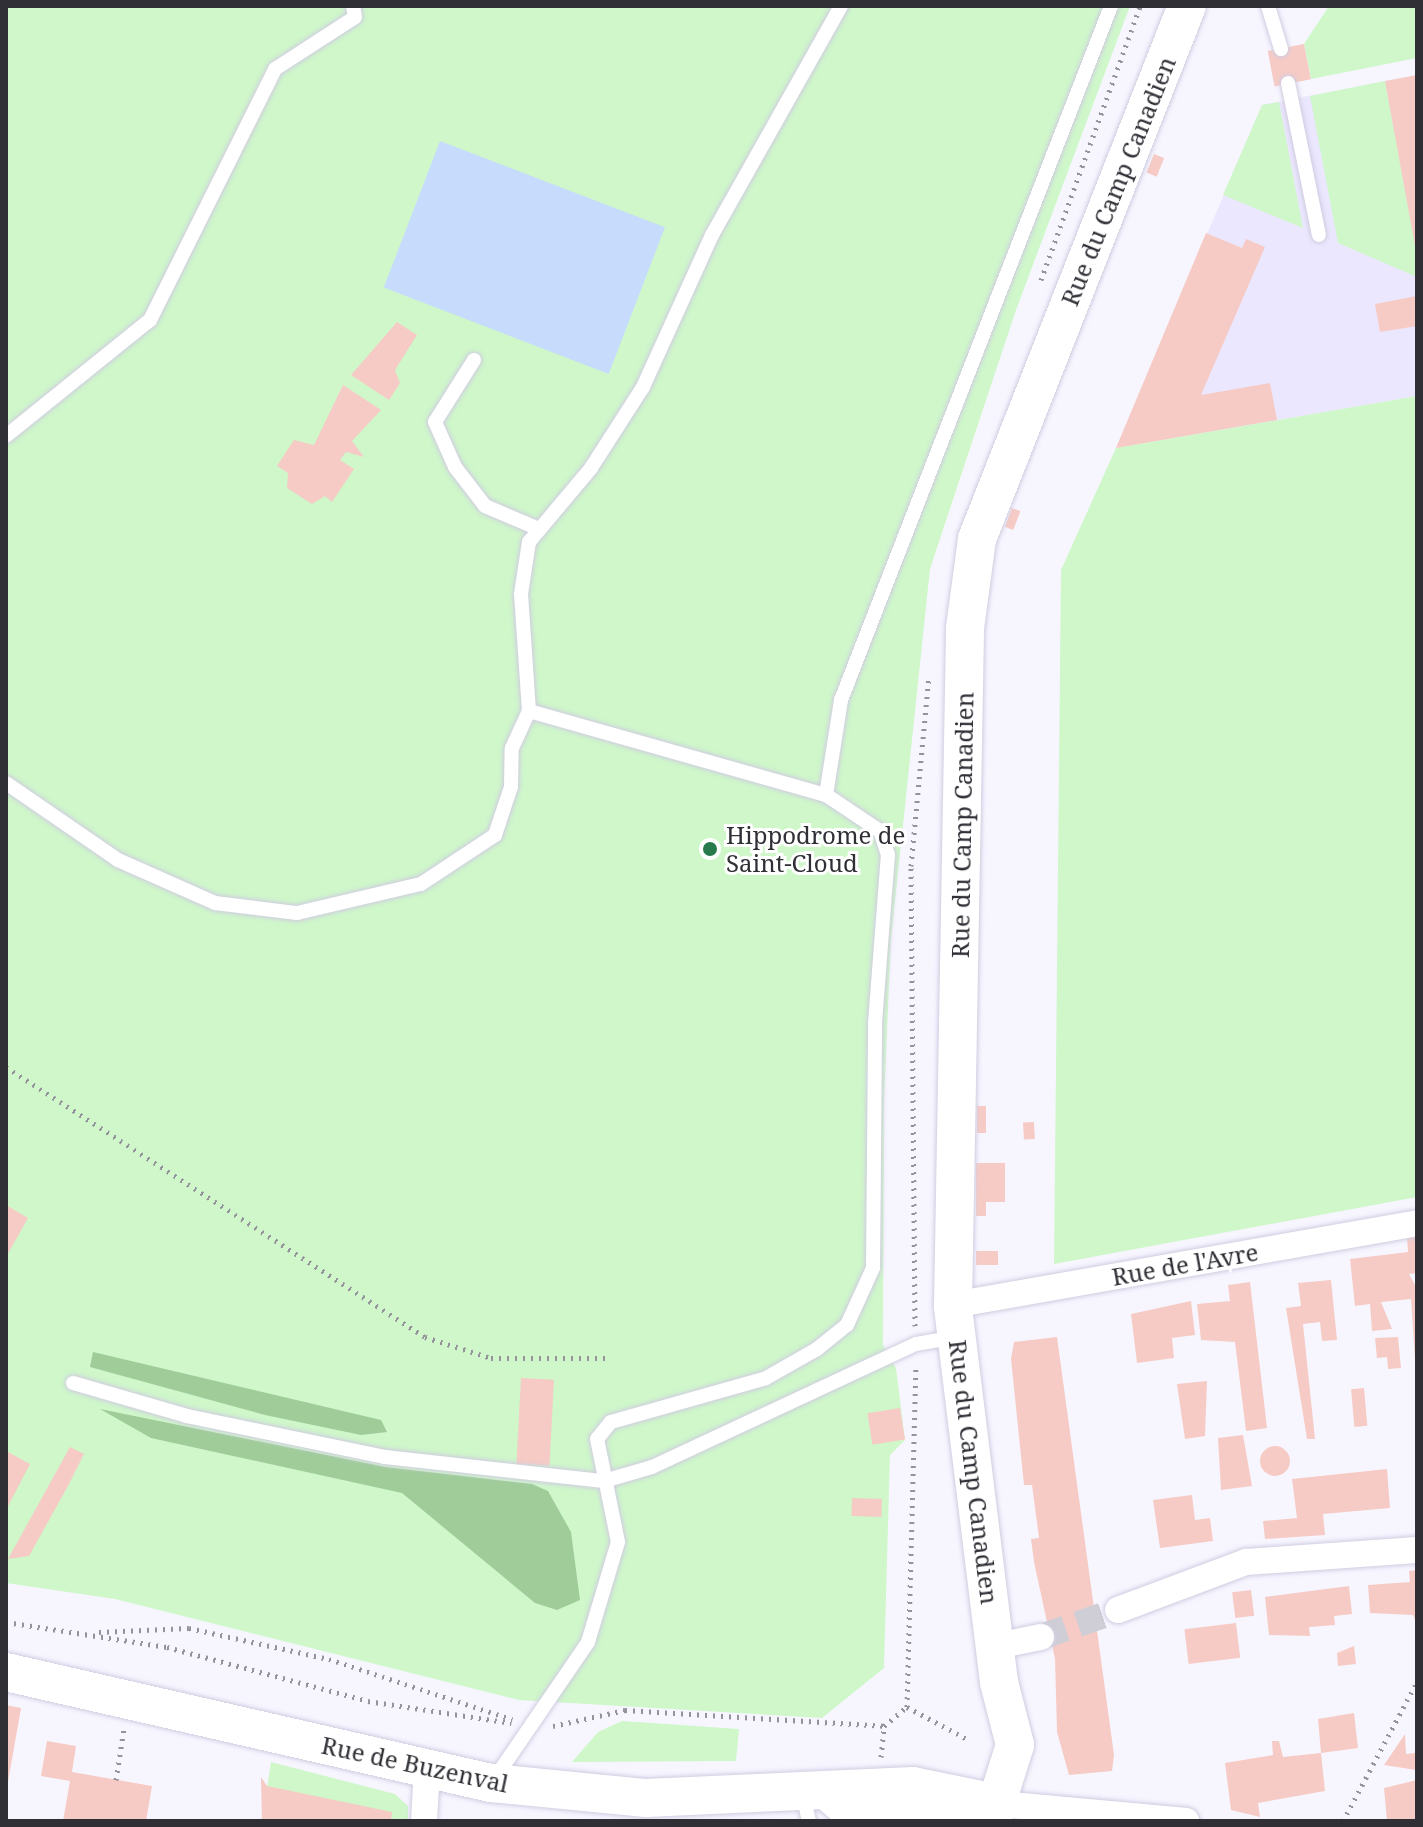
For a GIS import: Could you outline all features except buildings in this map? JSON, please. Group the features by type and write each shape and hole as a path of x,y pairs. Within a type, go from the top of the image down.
{"main road":[{"name":"Rue du Camp Canadien","path":"999,1815 1015,1745 998,1664 955,1321 965,628 977,539 1187,6"},
{"name":"Rue de Buzenval","path":"6,1672 130,1696 492,1783 646,1809 815,1803 861,1786 913,1786 999,1815"}],"street":[{"name":"Rue de l'Avre","path":"955,1321 1417,1223"},
{"path":"1118,1610 1246,1562 1417,1550"},
{"path":"998,1664 1041,1637"},
{"path":"424,1821 427,1769"},
{"name":"Rue de Buzenval","path":"999,1815 1186,1821"}],"lane":[{"path":"6,436 150,320 275,69 355,17 353,6"},
{"path":"6,783 118,860 215,903 297,913 421,884 495,835 511,787 512,748 529,711 521,594 529,542 591,468 643,387 712,235 841,6"},
{"path":"826,795 841,700 1111,6"},
{"path":"1268,6 1281,49"},
{"path":"1288,83 1319,235"},
{"path":"474,360 435,422 455,467 485,506 539,529"},
{"path":"492,1783 588,1642 618,1542 597,1439 611,1422 766,1378 817,1349 847,1325 862,1300 873,1268 875,1023 888,855 880,831 826,795 529,711"},
{"path":"73,1383 187,1416 385,1457 604,1481 652,1467 916,1344 955,1321"}],"path":[{"path":"6,1067 425,1337 491,1358 609,1358"},
{"path":"6,1622 90,1633 368,1701 532,1727 583,1725 625,1710 884,1726 907,1707 919,1452 915,1310"},
{"path":"90,1633 189,1628 329,1659 532,1727"},
{"path":"1343,1821 1417,1682"},
{"path":"116,1780 130,1696"},
{"path":"907,1707 969,1740"}],"shaded area":[{"path":"1417,75 1417,396 1116,448 1262,105"}],"green space":[{"path":"6,6 1130,6 1016,310 930,569 891,939 884,1100 883,1345 896,1368 905,1440 890,1455 884,1668 822,1718 519,1700 115,1599 6,1583"},
{"path":"1329,6 1417,6 1417,58 1311,79 1304,44"},
{"path":"1385,81 1417,254 1417,277 1338,243 1310,96"},
{"path":"1279,102 1303,228 1223,195 1262,105"},
{"path":"1417,396 1417,1197 1054,1264 1061,570 1116,448"},
{"path":"93,1352 381,1420 387,1432 361,1435 265,1415 90,1367"},
{"path":"100,1409 386,1467 532,1484 548,1491 571,1532 580,1600 557,1610 535,1603 402,1493 151,1438"},
{"path":"622,1721 739,1729 736,1761 572,1762 598,1732"},
{"path":"271,1762 395,1794 408,1806 408,1821 262,1821"}],"water":[{"path":"440,141 665,227 609,374 384,288"}],"tunnel":[{"path":"1041,1637 1118,1610"}],"place":[{"name":"Hippodrome de Saint-Cloud","path":"710,849"}]}
